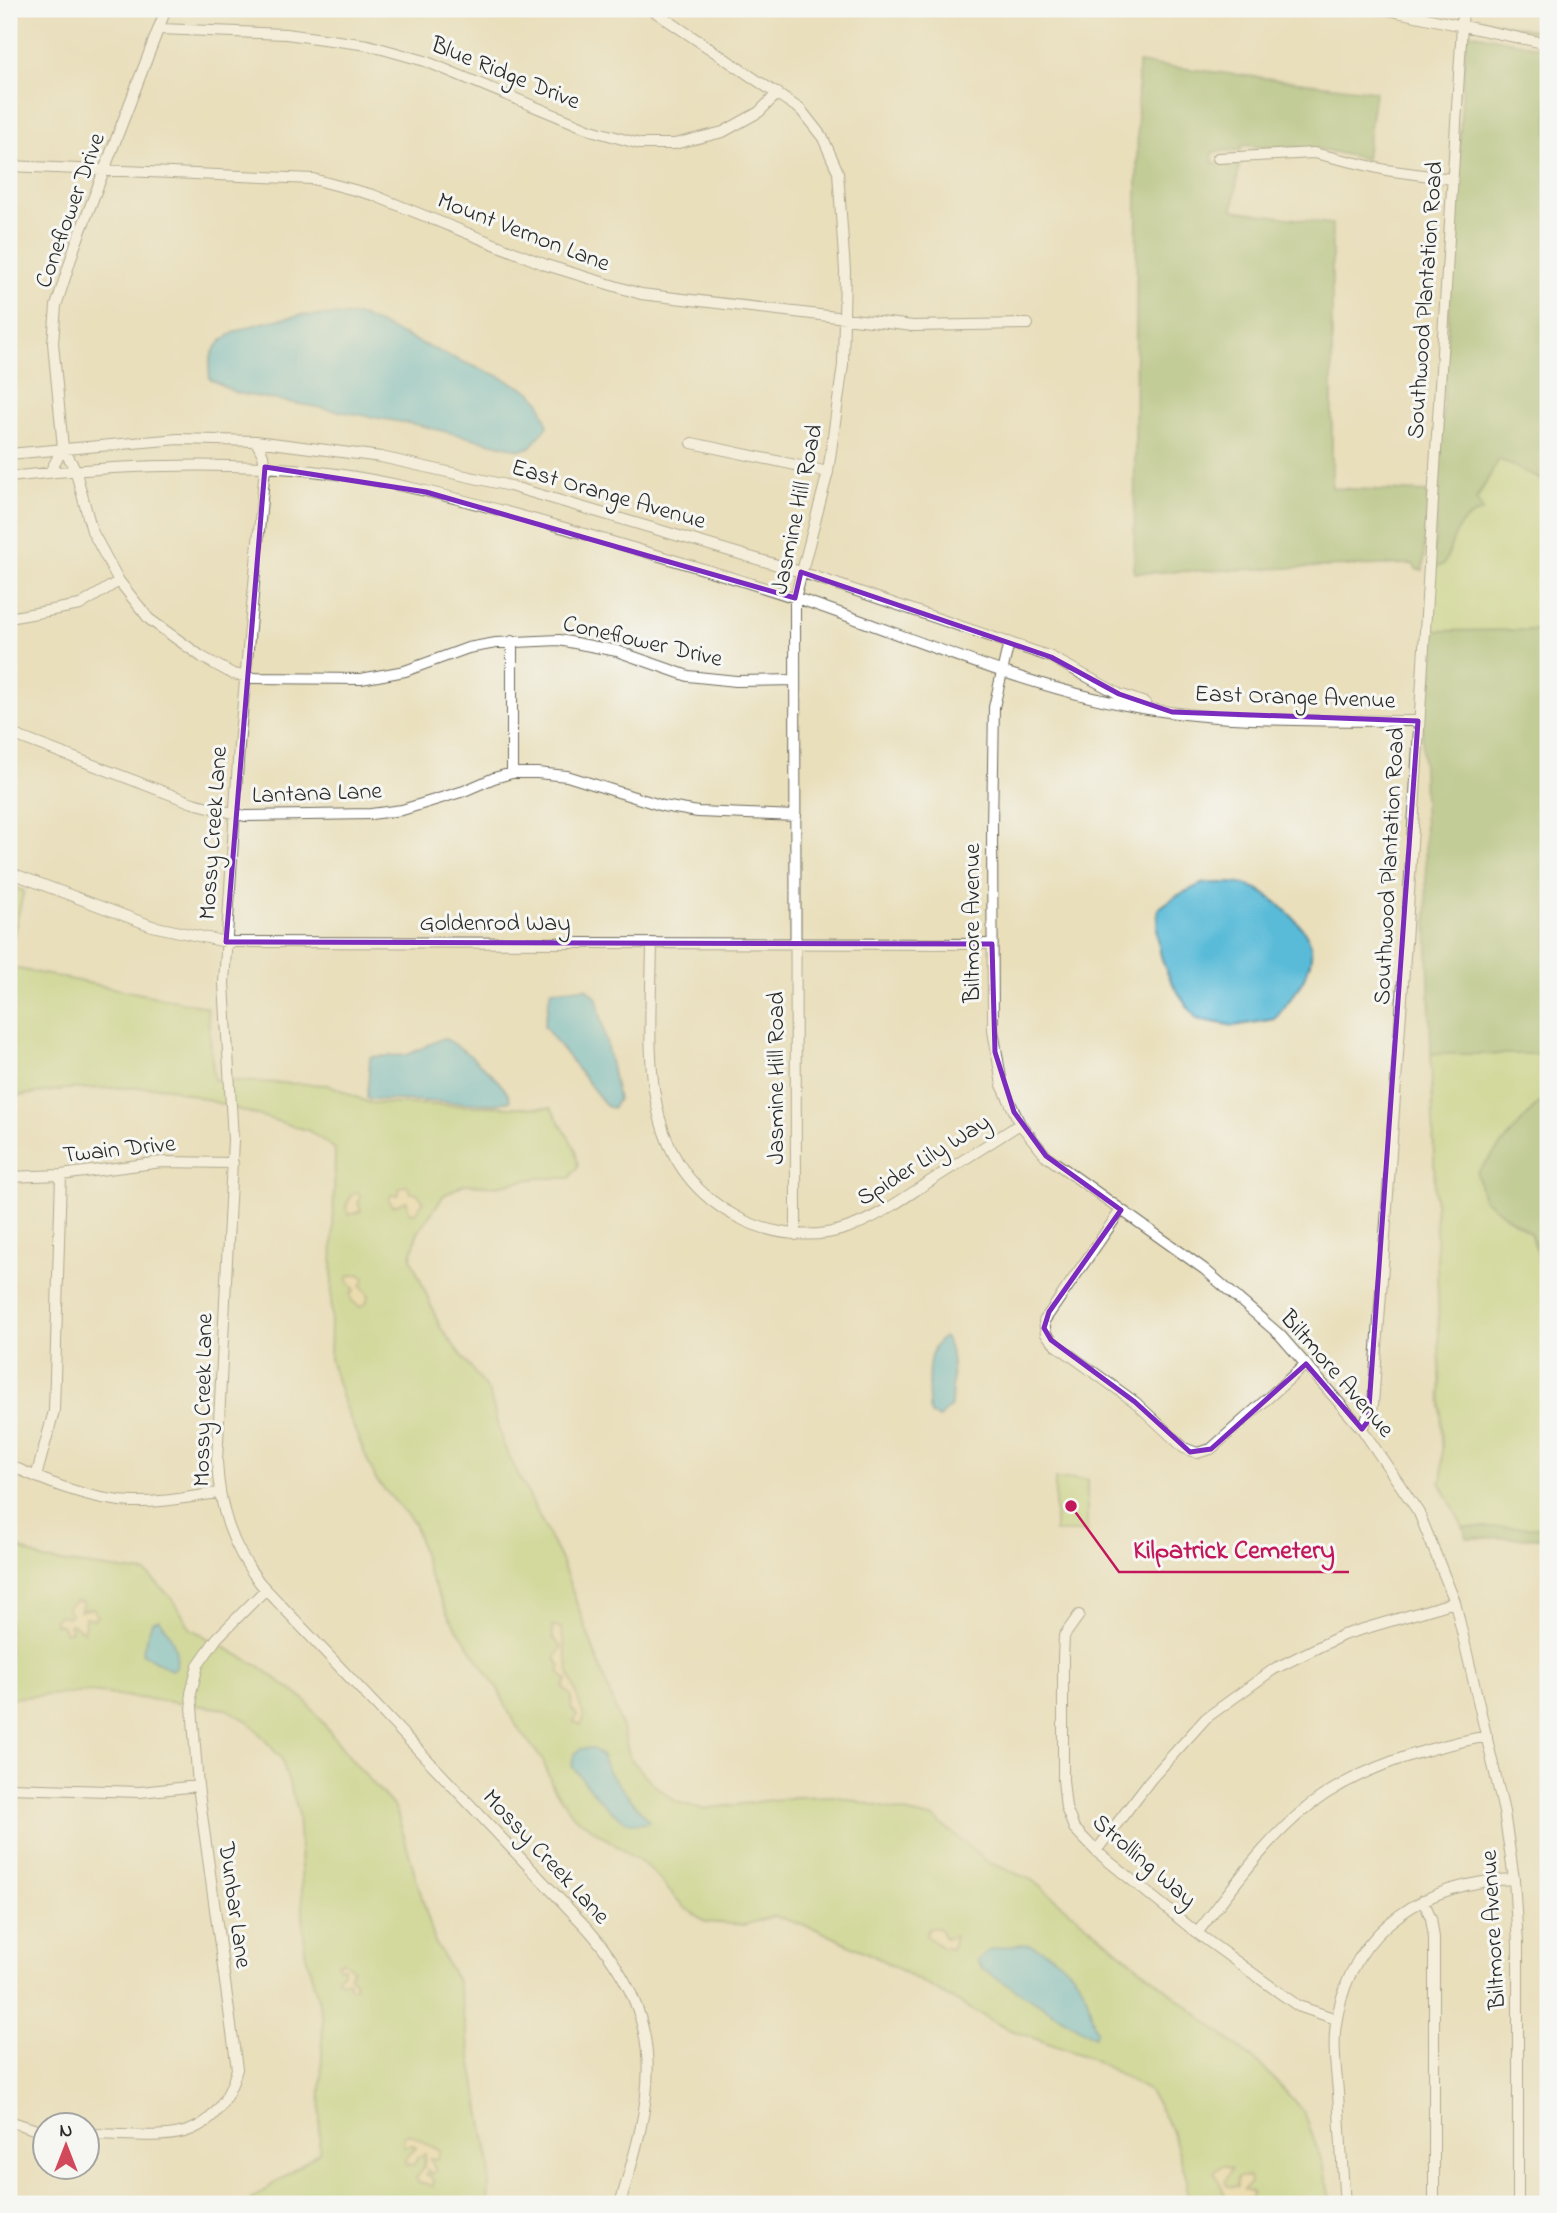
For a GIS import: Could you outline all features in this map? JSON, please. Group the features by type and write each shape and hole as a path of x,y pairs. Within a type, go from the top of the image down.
{"street":[{"name":"Coneflower Drive","path":"166,9 56,306 53,344 63,448 75,469 92,531 119,582 149,619 202,657 233,674 246,676 361,679 382,676 468,648 512,641 586,644 647,660 688,676 713,680 795,680"},
{"name":"Jasmine Hill Road","path":"651,9 778,93 810,120 834,159 843,214 845,318 838,413 828,472 795,598 796,1235"},
{"path":"1382,9 1548,44"},
{"name":"Southwood Plantation Road","path":"1362,1429 1368,1421 1374,1392 1463,9"},
{"name":"Blue Ridge Drive","path":"160,29 286,34 368,45 425,61 591,130 640,144 693,141 723,132 759,112 778,93"},
{"path":"1218,158 1314,153 1386,170 1452,179"},
{"name":"Mount Vernon Lane","path":"9,166 313,178 373,195 546,265 611,286 661,297 913,326 1028,324"},
{"name":"East Orange Avenue","path":"9,453 178,439 256,441 381,457 510,486 801,572 1051,657 1119,694 1172,712"},
{"name":"Mossy Creek Lane","path":"256,441 264,455 265,467 234,814 223,1004 233,1163 217,1461 218,1493 237,1547 266,1589 588,1929 625,1980 642,2024 649,2083 642,2135 620,2204"},
{"path":"692,443 828,472"},
{"path":"50,472 63,448"},
{"name":"East Orange Avenue","path":"9,477 75,469 265,467 345,476 426,492 611,542 795,598 1076,694 1172,712 1274,719 1418,721"},
{"path":"9,618 80,605 119,582"},
{"path":"512,641 512,773"},
{"name":"Biltmore Avenue","path":"1009,642 995,706 992,944 995,1052 1002,1085 1020,1124 1046,1156 1230,1289 1280,1335 1362,1429 1419,1513 1455,1602 1504,1812 1514,1878 1518,1944 1518,2204"},
{"name":"Lantana Lane","path":"9,733 193,803 234,814 371,814 402,810 512,773 566,776 663,806 698,812 796,816"},
{"name":"Goldenrod Way","path":"9,872 152,926 226,942 992,944"},
{"name":"Spider Lily Way","path":"652,943 653,1098 674,1157 701,1191 730,1214 764,1229 796,1235 827,1233 864,1222 1020,1124"},
{"name":"Twain Drive","path":"9,1177 61,1175 162,1162 233,1163"},
{"path":"36,1477 54,1412 61,1175"},
{"path":"1121,1210 1044,1321 1046,1334 1056,1345 1135,1402 1184,1448 1197,1453 1211,1449 1306,1364"},
{"path":"9,1465 36,1477 121,1501 148,1502 218,1493"},
{"name":"Dunbar Lane","path":"102,2134 170,2136 195,2129 216,2116 230,2096 237,2069 198,1786 190,1707 198,1665 216,1638 266,1589"},
{"path":"1096,1851 1151,1779 1206,1718 1274,1669 1343,1635 1455,1602"},
{"name":"Strolling Way","path":"1079,1615 1064,1636 1063,1780 1066,1808 1073,1828 1096,1851 1197,1933 1298,2006 1336,2019"},
{"path":"1197,1933 1266,1846 1310,1805 1365,1773 1412,1755 1487,1736"},
{"path":"9,1788 140,1792 198,1786"},
{"path":"1345,2204 1335,2044 1336,2019 1359,1959 1373,1939 1404,1911 1423,1900 1460,1885 1514,1878"},
{"path":"1423,1900 1431,1918 1434,1938 1434,2204"},
{"path":"9,2121 32,2128"}],"highlighted area":[{"path":"265,467 426,492 795,598 801,572 1051,657 1119,694 1172,712 1418,721 1368,1421 1362,1429 1306,1364 1211,1449 1190,1452 1135,1402 1051,1340 1044,1328 1049,1312 1121,1210 1046,1156 1014,1112 995,1052 992,944 226,942"}],"green space":[{"path":"1467,16 1548,33 1548,38 1467,21"},
{"path":"1466,32 1548,49 1548,483 1499,459 1476,499 1483,511 1473,515 1460,526 1444,564 1433,568"},
{"path":"1138,63 1375,91 1366,159 1315,148 1242,145 1241,150 1213,152 1213,163 1240,162 1233,210 1332,224 1332,488 1428,492 1423,570 1417,570 1413,564 1134,573"},
{"path":"1499,459 1548,483 1548,630 1429,631 1433,568 1449,553 1452,535 1468,516"},
{"path":"1548,630 1548,1054 1431,1054 1422,736 1429,631"},
{"path":"9,886 24,891 9,953"},
{"path":"9,967 207,1007 214,1080 330,1085 369,1103 551,1108 575,1148 578,1166 570,1178 537,1178 496,1186 464,1184 444,1195 417,1234 411,1258 440,1327 489,1392 503,1444 561,1560 621,1725 630,1758 652,1783 677,1802 703,1809 796,1797 835,1796 935,1819 988,1862 1032,1880 1265,2069 1304,2112 1324,2168 1331,2204 1187,2204 1187,2180 1172,2130 1149,2091 1090,2058 1005,2028 880,1959 816,1929 774,1916 744,1925 706,1922 684,1907 650,1869 574,1816 553,1787 543,1761 513,1721 499,1691 448,1615 429,1575 414,1523 376,1480 344,1405 330,1359 335,1149 309,1131 165,1087 67,1089 9,1097"},
{"path":"1431,1054 1548,1054 1548,1100 1540,1102 1477,1173 1484,1200 1530,1233 1548,1277 1548,1527 1463,1527 1440,1482 1443,1478"},
{"path":"1548,1100 1548,1277 1530,1233 1484,1200 1477,1173 1540,1101"},
{"path":"1055,1479 1087,1479 1087,1532 1055,1532"},
{"path":"1463,1527 1548,1527 1548,1538 1467,1538"},
{"path":"9,1543 44,1560 146,1573 173,1599 191,1629 259,1666 305,1700 352,1760 396,1809 435,1942 458,1983 490,2166 488,2204 245,2204 319,2152 323,2018 305,1951 298,1810 281,1758 249,1722 226,1709 90,1692 9,1698"}],"sand":[{"path":"407,1185 411,1193 417,1193 423,1201 416,1213 409,1212 407,1201 393,1206 389,1200 391,1195 399,1195 399,1189"},
{"path":"357,1192 361,1196 358,1203 361,1211 349,1215 346,1208 351,1195"},
{"path":"360,1274 365,1278 361,1286 369,1295 366,1303 360,1307 352,1301 350,1295 355,1290 347,1280 349,1276"},
{"path":"77,1600 83,1603 80,1611 93,1608 97,1616 94,1619 85,1617 84,1631 72,1624 69,1625 71,1631 66,1633 62,1625 55,1624 55,1619 61,1615 68,1617 71,1614 67,1607"},
{"path":"552,1626 561,1628 569,1672 584,1717 581,1725 574,1722 577,1715 571,1708 572,1697 563,1687 567,1680 559,1673 561,1666 555,1659 561,1647 553,1638"},
{"path":"929,1928 939,1928 945,1939 955,1936 952,1949 943,1948 926,1936"},
{"path":"342,1961 353,1969 349,1975 356,1982 354,1988 350,1988 348,1980 342,1982 337,1978 343,1972 343,1967 339,1967 337,1963"},
{"path":"409,2134 440,2151 437,2159 430,2158 436,2171 431,2174 428,2170 426,2175 433,2180 432,2187 418,2182 416,2178 424,2167 425,2154 418,2157 413,2166 406,2165 405,2159 416,2148 413,2145 403,2146 404,2136"},
{"path":"1223,2165 1232,2168 1225,2181 1227,2186 1237,2187 1238,2177 1249,2177 1250,2183 1243,2190 1253,2193 1251,2199 1241,2199 1239,2204 1230,2204 1214,2172"}],"water":[{"path":"300,315 361,316 499,376 531,392 540,402 548,426 530,447 521,450 418,425 236,393 210,379 210,362 215,349 225,338 253,325"},
{"path":"1204,883 1237,883 1256,889 1286,910 1303,929 1311,948 1309,967 1305,977 1275,1019 1234,1026 1197,1019 1171,980 1158,942 1158,909 1176,896"},
{"path":"586,988 597,998 618,1099 613,1108 608,1107 600,1098 544,1026 551,990"},
{"path":"443,1038 482,1066 502,1086 510,1101 496,1104 367,1097 370,1057 407,1055"},
{"path":"943,1337 952,1358 952,1390 951,1406 940,1418 931,1415 929,1409 928,1370 932,1352"},
{"path":"159,1619 175,1648 176,1667 171,1670 142,1653 152,1622"},
{"path":"592,1748 602,1756 609,1773 649,1821 638,1824 627,1822 616,1815 572,1766 574,1755 580,1749"},
{"path":"1021,1944 1048,1953 1074,1974 1088,2000 1097,2032 1094,2037 982,1969 977,1961 989,1950"}],"place":[{"name":"Kilpatrick Cemetery","path":"1071,1506"}]}
